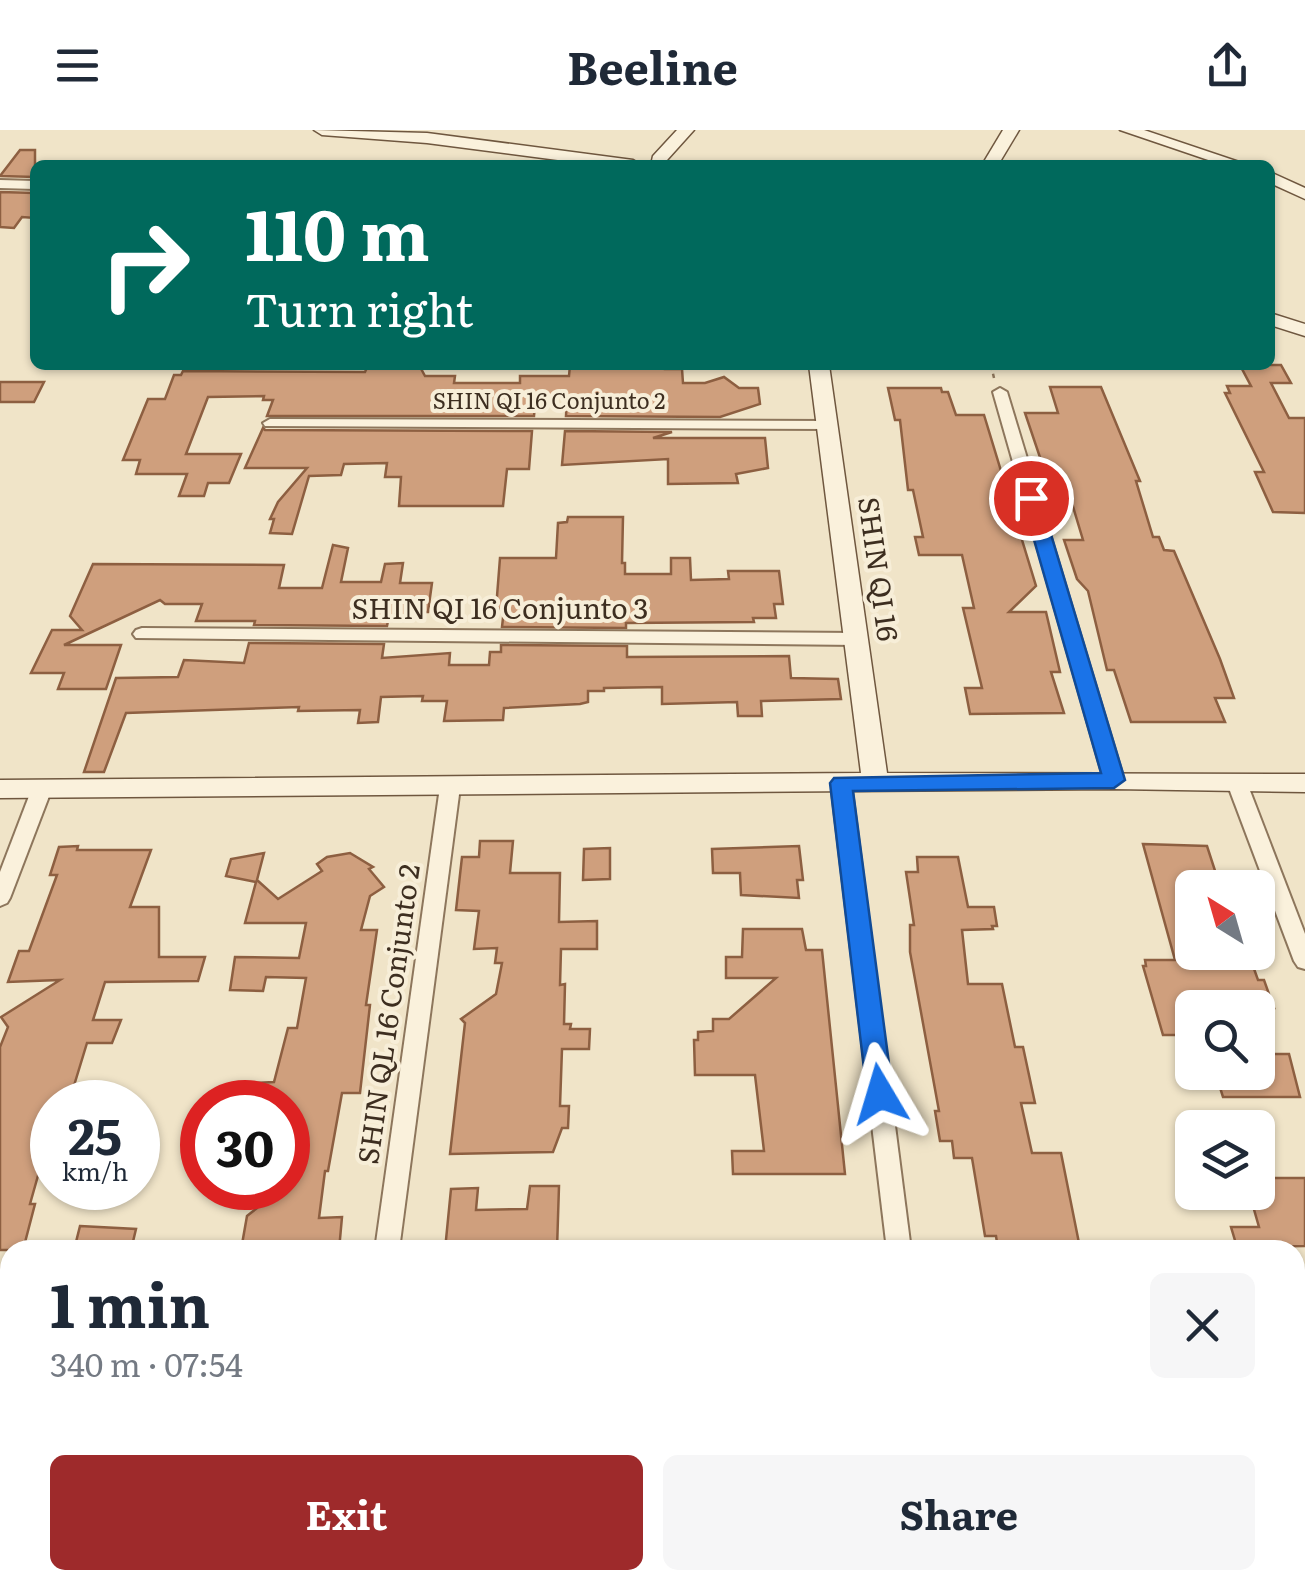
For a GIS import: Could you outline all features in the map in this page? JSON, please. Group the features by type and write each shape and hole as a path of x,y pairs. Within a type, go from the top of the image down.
{"street":[{"path":"322,130 427,138 594,160"},
{"path":"658,160 686,130"},
{"path":"993,160 1011,130"},
{"path":"1128,130 1224,160"},
{"path":"1275,180 1305,194"},
{"path":"0,184 30,185"},
{"path":"1275,321 1305,330"},
{"name":"SHIN QI 16","path":"820,370 875,782"},
{"path":"1000,392 1114,780"},
{"name":"SHIN QI 16 Conjunto 2","path":"270,423 828,424"},
{"name":"SHIN QI 16 Conjunto 3","path":"142,634 858,639"},
{"path":"0,788 1114,780 1305,783"},
{"path":"1238,782 1305,961"},
{"path":"841,783 898,1240"},
{"name":"SHIN QL 16 Conjunto 2","path":"388,1240 450,787"},
{"path":"0,898 41,790"}],"building":[{"path":"20,150 35,150 35,160 30,160 30,177 0,176"},
{"path":"0,192 30,193 30,218 22,217 14,228 0,227"},
{"path":"1275,365 1281,365 1291,383 1271,383 1289,418 1305,418 1305,513 1273,512 1255,472 1264,472 1225,393 1230,393 1227,386 1251,386 1243,370 1275,370"},
{"path":"422,370 425,376 455,376 454,383 520,383 520,376 569,376 570,370 682,370 683,383 705,383 724,377 739,388 758,388 760,404 720,417 566,416 567,397 536,394 534,416 267,416 273,400 263,400 264,396 208,397 186,454 241,454 229,483 208,483 204,496 179,496 187,474 136,474 140,460 123,460 148,399 165,399 174,375 183,371"},
{"path":"0,382 44,382 34,402 0,402"},
{"path":"1050,387 1101,387 1140,481 1136,481 1153,537 1159,537 1164,550 1174,551 1220,659 1234,698 1215,698 1225,722 1131,722 1114,670 1107,670 1088,591 1077,579 1064,540 1083,540 1071,500 1066,500 1063,492 1052,493 1025,413 1058,413"},
{"path":"888,388 941,388 948,392 956,415 984,415 1036,586 1009,612 1046,612 1060,672 1051,672 1064,713 970,714 965,688 982,688 963,608 974,608 962,555 919,555 915,537 923,537 913,490 908,490 900,420 895,420"},
{"path":"263,428 532,431 529,469 507,469 503,506 399,506 401,477 385,477 387,463 344,464 341,475 309,476 292,534 270,533 274,519 270,519 278,502 307,468 245,468"},
{"path":"565,431 672,432 653,438 765,438 768,468 736,474 738,483 668,484 668,459 562,465"},
{"path":"568,517 623,517 625,574 671,574 671,558 690,558 691,580 729,579 728,571 779,571 783,604 774,604 776,618 753,618 754,622 626,623 626,628 502,627 504,609 496,609 500,558 556,558 558,523 567,522"},
{"path":"333,545 348,548 341,582 381,582 385,564 403,563 400,583 432,583 428,612 407,612 406,621 388,621 387,626 254,625 255,621 196,621 202,604 165,604 160,600 64,645 121,645 106,689 58,689 64,673 31,673 52,630 82,630 70,616 93,564 284,565 279,588 322,588"},
{"path":"249,643 384,644 382,658 450,653 449,665 489,665 490,652 501,652 501,645 627,646 627,657 789,656 791,678 838,679 841,699 761,701 762,716 738,716 737,702 662,704 662,687 604,688 588,691 588,702 580,704 504,708 503,720 444,721 447,701 422,701 423,696 381,697 378,722 358,723 360,710 298,711 299,707 126,713 104,772 84,772 116,678 178,677 184,660 244,663"},
{"path":"480,841 513,841 510,873 560,873 559,922 597,921 597,949 561,949 564,1024 571,1024 570,1029 590,1029 589,1049 562,1049 560,1106 569,1106 568,1128 562,1128 553,1152 450,1154 465,1023 461,1019 496,994 502,963 495,963 497,948 474,949 479,911 456,910 462,857 479,857"},
{"path":"1143,844 1207,846 1215,870 1175,870 1175,960"},
{"path":"799,846 803,880 797,880 799,898 741,895 740,873 713,873 712,849"},
{"path":"59,847 151,850 130,907 159,907 159,957 205,957 198,981 105,982 93,1020 121,1020 112,1043 87,1043 76,1080 30,1080 30,1210 33,1210 26,1240 0,1240 0,1047 8,1027 1,1017 60,980 8,982 19,951 29,951 57,875 50,875"},
{"path":"610,848 610,879 583,880 584,849"},
{"path":"264,853 257,880 278,899 322,871 317,864 327,857 350,853 373,867 369,869 384,887 370,896 361,930 377,930 366,1005 370,1005 360,1093 342,1093 319,1218 342,1217 340,1240 243,1240 247,1216 254,1210 310,1210 310,1080 275,1080 288,1028 297,1028 306,978 266,977 263,991 230,990 235,957 299,958 306,923 245,923 256,882 226,876 231,859"},
{"path":"917,857 958,857 968,907 994,907 997,926 993,929 962,930 968,984 1002,984 1015,1047 1023,1047 1035,1103 1021,1103 1032,1153 1061,1153 1078,1240 997,1240 996,1236 985,1236 972,1158 954,1158 952,1141 940,1141 935,1111 939,1111 910,952 910,925 914,925 906,872 918,872"},
{"path":"743,929 802,929 806,950 822,950 845,1174 733,1174 732,1151 764,1151 755,1075 695,1075 694,1040 698,1040 698,1032 713,1031 713,1019 729,1019 776,978 726,978 726,957 742,957"},
{"path":"1145,960 1175,960 1175,970 1254,970 1268,990 1175,990 1175,1035 1163,1035 1143,966"},
{"path":"1275,1054 1289,1054 1300,1097 1223,1097 1221,1090 1275,1090"},
{"path":"1275,1178 1305,1178 1305,1240 1235,1240 1231,1227 1259,1227 1254,1210 1275,1210"},
{"path":"530,1186 559,1186 557,1240 446,1240 451,1189 478,1188 476,1210 527,1209"},
{"path":"80,1226 136,1229 133,1240 76,1240"}],"route":[{"path":"880,1094 841,783 1114,780 1031,498"}]}
